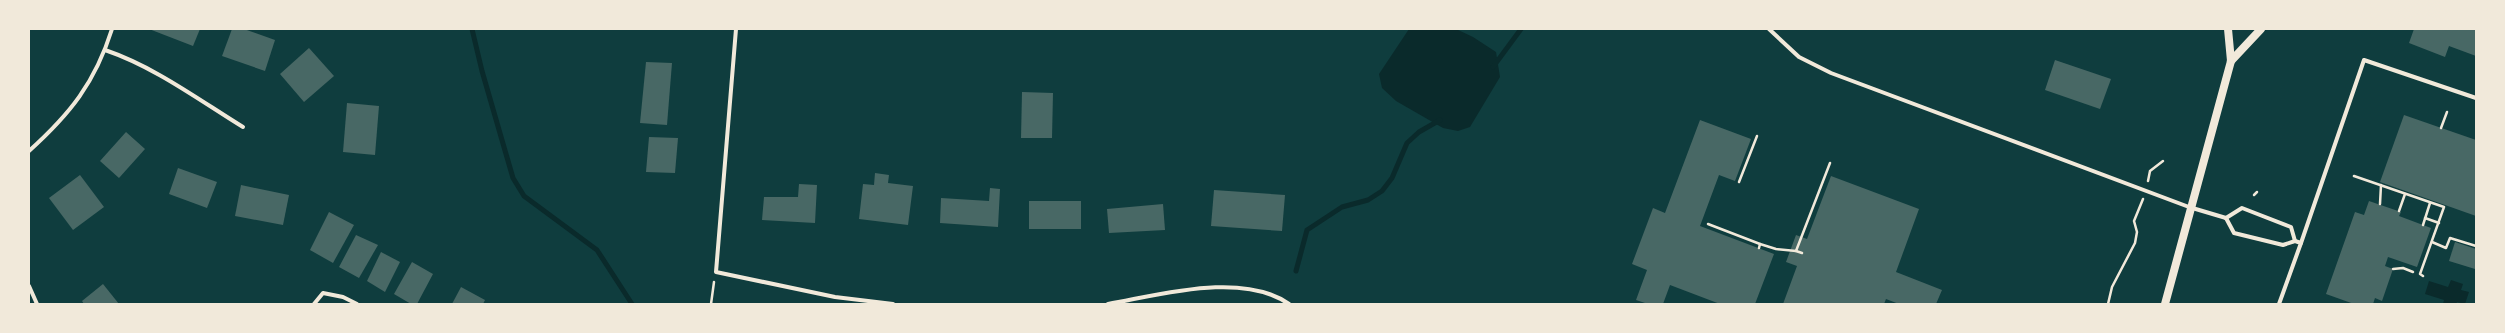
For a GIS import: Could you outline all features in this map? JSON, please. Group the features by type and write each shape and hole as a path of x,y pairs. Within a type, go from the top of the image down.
{"main road":[{"path":"2165,304 2189,207 2231,61 2228,29"},
{"path":"2231,61 2261,29"}],"street":[{"path":"29,152 60,124 80,97 105,50 112,29"},
{"path":"736,29 716,272 835,297 893,304"},
{"path":"1769,29 1799,57 1831,73 2189,207 2226,218 2234,233 2283,245 2295,241 2301,243"},
{"path":"105,50 123,56 156,73 243,127"},
{"path":"2279,304 2364,60 2476,98"},
{"path":"2226,218 2242,208 2291,227 2295,241"},
{"path":"29,286 37,304"},
{"path":"1108,304 1227,286 1257,291 1289,304"},
{"path":"314,304 323,293 343,297 357,304"}],"path":[{"path":"2441,128 2447,112"},
{"path":"1739,182 1756,136"},
{"path":"2150,175 2150,171 2163,161"},
{"path":"1796,251 1830,163"},
{"path":"2354,176 2444,208 2420,274 2423,276"},
{"path":"2380,204 2381,185"},
{"path":"2254,195 2257,192"},
{"path":"2399,211 2405,194"},
{"path":"2423,225 2430,203"},
{"path":"2108,304 2112,287 2135,243 2137,232 2134,221 2138,213"},
{"path":"2425,218 2439,223"},
{"path":"1708,224 1776,249 1802,253"},
{"path":"2432,242 2446,248 2450,238 2476,246"},
{"path":"1759,248 1760,244"},
{"path":"2393,269 2403,268 2413,272"},
{"path":"711,304 716,272"}],"water":[{"path":"1409,29 1456,29 1473,37 1496,52 1500,77 1470,127 1458,131 1443,128 1396,101 1382,88 1379,74"},
{"path":"2451,280 2463,284 2461,290 2469,292 2465,304 2457,302 2456,304 2443,304 2444,300 2425,294 2429,281 2448,287"}],"building":[{"path":"149,29 200,29 193,46"},
{"path":"232,29 244,29 275,40 265,71 222,56"},
{"path":"2414,29 2476,29 2476,56 2449,46 2445,57 2409,43"},
{"path":"309,48 334,76 304,102 280,74"},
{"path":"2055,60 2111,79 2100,109 2045,90"},
{"path":"646,62 672,63 667,125 640,123"},
{"path":"1022,92 1053,93 1052,138 1021,138"},
{"path":"347,103 379,106 375,155 343,152"},
{"path":"2404,115 2476,140 2476,216 2380,182"},
{"path":"1700,120 1751,139 1735,181 1719,175 1700,226 1774,254 1755,304 1720,304 1670,285 1663,304 1648,304 1636,300 1647,270 1632,264 1653,208 1665,213"},
{"path":"126,132 145,149 119,178 100,161"},
{"path":"649,137 678,138 675,173 646,172"},
{"path":"178,168 217,182 207,208 169,194"},
{"path":"875,173 889,175 888,183 913,186 908,225 859,219 863,184 874,185"},
{"path":"80,175 104,207 73,230 49,198"},
{"path":"1831,176 1919,209 1896,272 1942,290 1936,304 1899,304 1886,299 1884,304 1783,304 1797,266 1786,262 1796,235 1807,239"},
{"path":"799,184 817,185 815,223 762,220 764,197 798,197"},
{"path":"241,185 289,195 283,225 235,216"},
{"path":"990,188 1000,189 998,227 940,223 941,198 989,201"},
{"path":"1214,190 1285,195 1282,231 1211,226"},
{"path":"1029,201 1081,201 1081,229 1029,229"},
{"path":"2369,201 2401,212 2399,216 2431,228 2417,267 2388,257 2385,266 2393,269 2382,301 2375,298 2373,304 2354,304 2326,294 2355,212 2364,215"},
{"path":"1163,204 1165,230 1109,233 1107,209"},
{"path":"329,212 354,225 333,263 310,250"},
{"path":"356,235 378,245 359,278 339,267"},
{"path":"2455,242 2476,249 2475,269 2449,261"},
{"path":"381,252 400,262 385,292 367,281"},
{"path":"412,262 433,274 417,304 411,304 394,294"},
{"path":"103,284 119,304 84,304 82,301"},
{"path":"461,287 485,300 483,304 452,304"}],"waterway":[{"path":"472,29 482,71 513,178 524,196 597,250 632,304"},
{"path":"1493,67 1521,29"},
{"path":"1296,271 1307,230 1342,207 1368,200 1382,191 1392,178 1407,143 1419,132 1440,120"}]}
